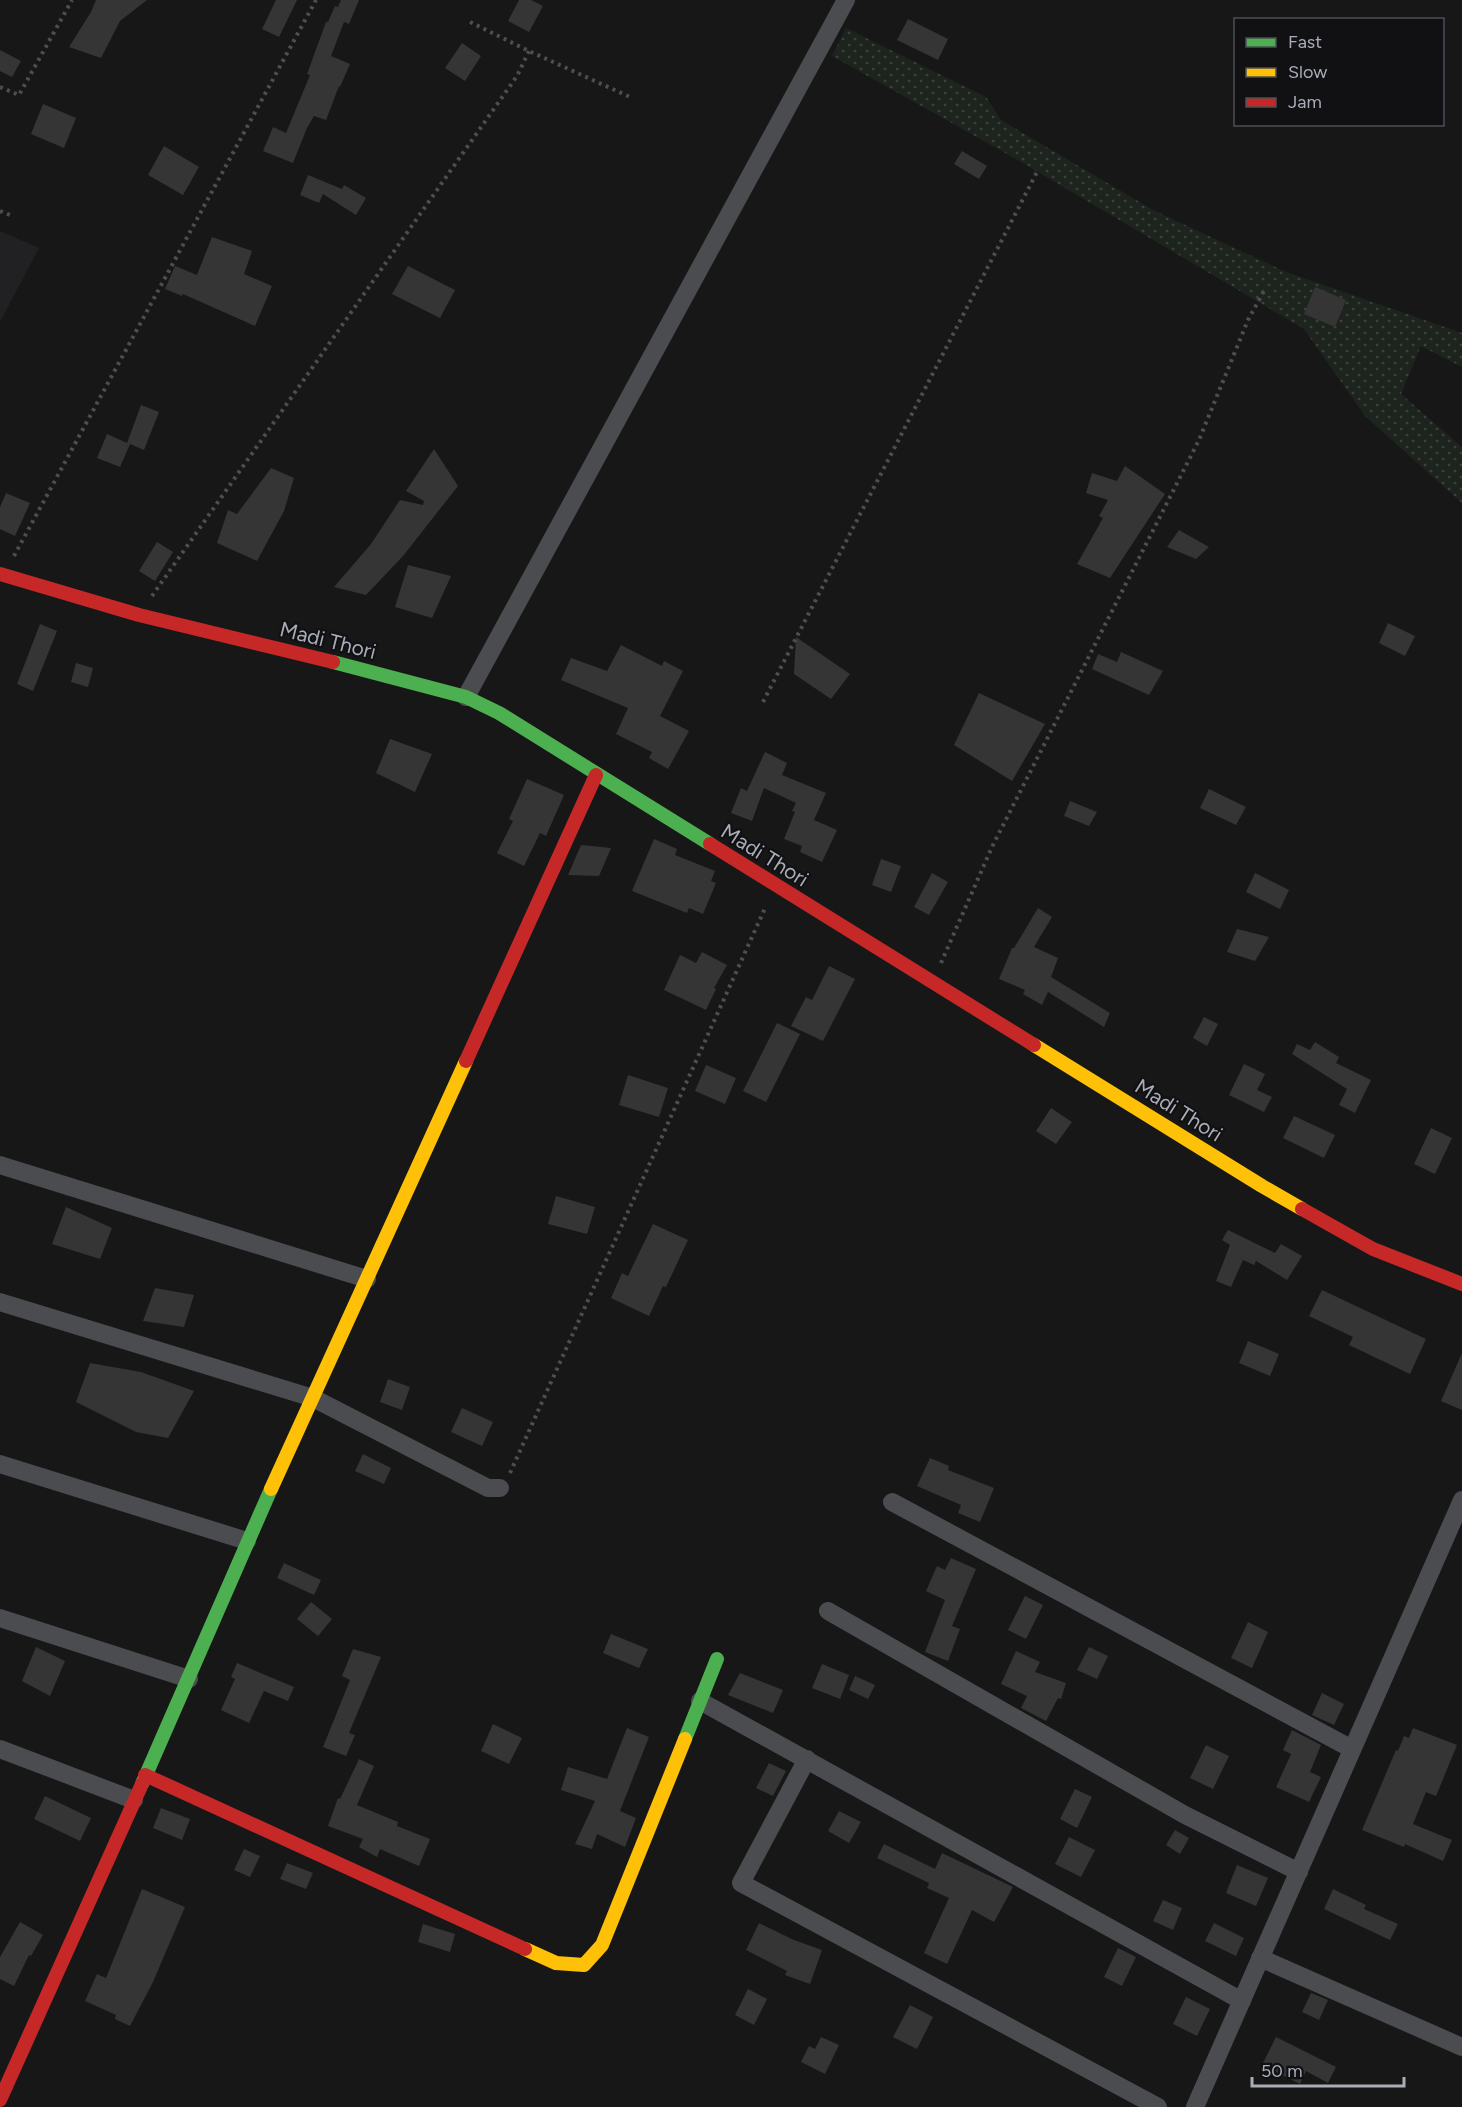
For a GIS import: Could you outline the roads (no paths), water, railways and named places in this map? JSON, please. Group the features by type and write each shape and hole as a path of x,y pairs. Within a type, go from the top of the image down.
{"street":[{"path":"466,697 846,0"},
{"name":"Madi Thori","path":"2,575 139,615 331,661 466,697 499,713 1262,1186 1373,1249 1462,1284"},
{"path":"0,2100 189,1679 247,1541 596,775"},
{"path":"0,1165 368,1279"},
{"path":"0,1302 313,1398 488,1488 500,1488"},
{"path":"0,1464 247,1541"},
{"path":"1195,2107 1462,1500"},
{"path":"892,1502 1352,1749"},
{"path":"828,1611 1175,1809 1299,1872"},
{"path":"0,1618 189,1679"},
{"path":"145,1774 556,1963 584,1965 602,1945 717,1659"},
{"path":"700,1701 1242,2001"},
{"path":"0,1749 134,1800"},
{"path":"807,1759 741,1883 1158,2107"},
{"path":"1260,1958 1462,2047"}]}
